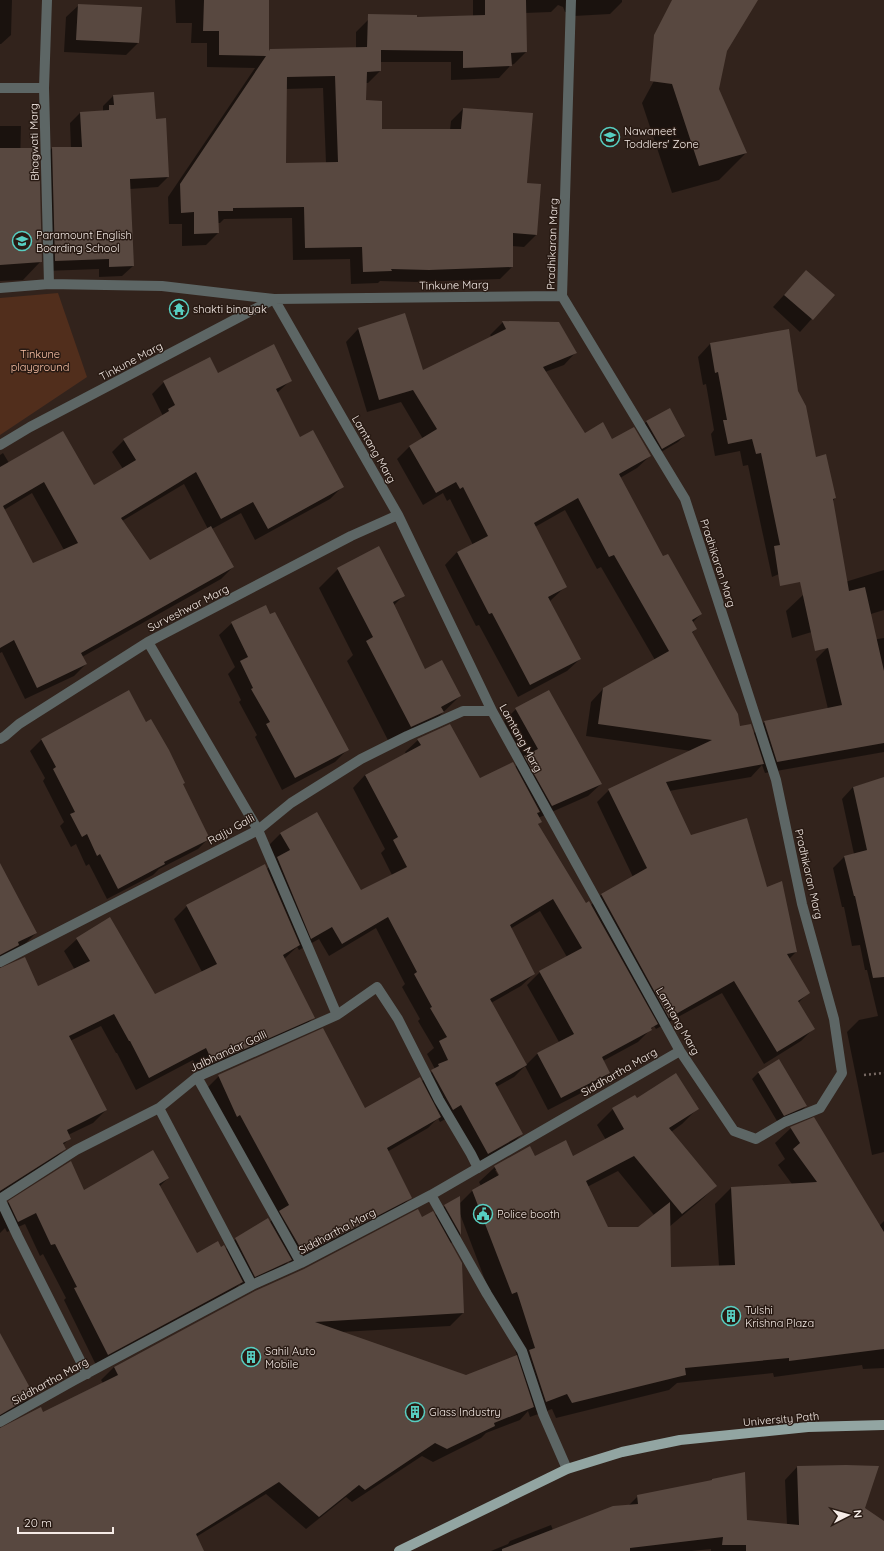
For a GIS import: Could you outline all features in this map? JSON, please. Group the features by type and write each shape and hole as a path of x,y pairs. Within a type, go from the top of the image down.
{"main road":[{"name":"University Path","path":"399,1551 567,1469 622,1452 680,1440 808,1427 884,1425"}],"street":[{"name":"Bhagwati Marg","path":"47,0 44,88 49,284"},
{"name":"Pradhikaran Marg","path":"571,0 562,296 685,499 776,780 802,904 834,1019 842,1073 820,1108 785,1122"},
{"path":"0,88 44,88"},
{"name":"Tinkune Marg","path":"0,288 49,284 162,286 274,299 562,296"},
{"name":"Tinkune Marg","path":"0,445 30,427 274,299"},
{"name":"Lamtang Marg","path":"274,299 398,515 492,712 680,1051 734,1131 756,1139 785,1122"},
{"name":"Surveshwar Marg","path":"0,739 19,724 148,642 351,536 398,515"},
{"path":"148,642 258,830 337,1015"},
{"name":"Rajju Galli","path":"0,962 258,830 291,803 361,759 407,736 463,711 492,712"},
{"name":"Jalbhandar Galli","path":"87,1374 0,1199 76,1150 159,1108 197,1076 337,1015 377,987 398,1019 439,1100 478,1168"},
{"name":"Siddhartha Marg","path":"0,1422 252,1285 302,1263 431,1195 680,1051"},
{"path":"197,1076 302,1263"},
{"path":"159,1108 252,1285"},
{"path":"431,1195 486,1294 522,1352 543,1414 567,1469"}],"green space":[{"name":"Tinkune playground","path":"58,293 87,377 0,435 0,298"}],"building":[{"path":"204,0 269,0 269,51 270,49 367,47 368,14 417,15 417,17 485,15 485,0 526,0 527,52 511,53 512,66 463,68 463,51 381,50 381,71 367,72 366,100 382,101 382,129 461,129 463,108 533,113 527,183 541,184 537,235 513,233 513,267 429,270 391,269 392,271 363,272 362,247 305,248 304,207 233,208 233,211 218,211 219,233 194,234 194,212 181,213 180,184 266,56 219,55 219,31 203,31","holes":["335,76 338,162 286,163 287,77"]},
{"path":"672,0 758,0 727,51 719,89 747,153 699,166 672,84 650,81 654,35"},
{"path":"78,4 142,7 139,43 76,40"},
{"path":"154,92 156,119 166,118 169,177 130,179 134,266 109,267 109,259 55,261 52,147 82,147 80,112 109,110 109,105 114,105 113,95"},
{"path":"0,148 39,148 42,262 0,265"},
{"path":"806,270 835,295 813,320 784,295"},
{"path":"405,313 423,370 506,329 502,321 559,322 577,353 543,367 585,433 603,422 612,439 634,427 651,456 619,474 663,556 668,554 702,614 692,620 697,629 692,632 738,714 740,726 751,724 764,764 666,782 691,835 747,818 767,887 782,881 797,952 787,954 810,993 798,1001 815,1029 777,1052 734,981 669,1018 601,894 647,868 608,789 712,740 598,724 603,688 669,651 614,555 609,557 578,498 534,523 567,587 548,597 581,659 530,685 492,613 489,614 457,552 488,536 463,487 460,489 456,482 436,493 409,446 437,429 413,390 379,400 358,328"},
{"path":"789,329 798,391 806,406 816,457 826,454 836,498 833,499 849,591 865,587 884,671 884,743 777,762 764,721 842,705 828,648 815,651 800,582 780,586 774,546 780,545 761,453 756,454 752,439 728,444 723,420 727,420 718,372 715,373 710,343"},
{"path":"274,344 292,381 276,389 300,437 313,430 344,487 268,529 253,502 221,519 196,472 121,518 150,560 211,526 234,567 81,653 87,664 37,688 14,640 0,648 0,467 63,431 94,485 136,460 123,439 169,411 168,409 175,405 163,381 210,357 218,373","holes":["44,482 78,543 33,563 3,506"]},
{"path":"670,408 685,436 662,449 646,421"},
{"path":"379,546 405,596 393,602 425,669 442,660 461,696 441,707 444,712 411,727 366,641 373,637 337,568"},
{"path":"266,605 270,614 275,612 349,750 295,778 266,724 270,722 251,689 253,688 240,661 248,657 231,622"},
{"path":"129,690 146,722 151,719 169,750 185,783 183,784 210,839 164,862 165,864 118,889 100,854 97,856 87,834 82,837 70,814 75,812 53,769 56,767 41,739"},
{"path":"549,690 602,784 552,806 524,756 538,749 515,708"},
{"path":"450,724 480,778 513,762 540,812 537,813 542,822 538,824 586,903 589,901 658,1024 651,1028 652,1030 602,1057 610,1073 561,1098 537,1053 574,1034 539,971 582,948 553,899 510,925 535,974 490,999 527,1065 495,1083 523,1134 488,1154 461,1105 453,1110 431,1070 439,1066 438,1064 448,1060 439,1041 447,1037 430,1008 432,1007 414,974 417,972 388,917 342,944 332,927 311,939 277,857 290,850 280,833 317,812 361,890 407,867 393,840 398,837 365,775 421,745 417,739"},
{"path":"884,777 884,977 873,978 855,896 844,856 867,850 853,787"},
{"path":"0,863 37,933 18,942 19,945 0,955"},
{"path":"265,864 300,945 283,955 315,1018 213,1063 206,1048 149,1078 114,1014 69,1036 107,1110 67,1130 71,1139 63,1143 66,1149 0,1191 0,968 25,957 38,986 90,961 76,938 110,917 155,994 217,964 186,905"},
{"path":"323,1028 365,1108 420,1077 441,1117 387,1148 412,1198 304,1254 279,1211 289,1205 240,1115 237,1117 218,1075"},
{"path":"779,1059 807,1106 784,1116 758,1072"},
{"path":"676,1073 699,1109 669,1128 717,1186 682,1214 634,1156 586,1181 608,1227 638,1227 670,1202 671,1267 735,1265 731,1187 817,1182 793,1149 800,1143 790,1127 814,1117 884,1232 884,1349 789,1361 789,1358 685,1368 686,1375 572,1403 567,1394 546,1402 529,1350 535,1348 517,1292 512,1294 472,1190 499,1175 494,1166 530,1146 535,1156 566,1140 573,1156 624,1129 612,1108 635,1095 637,1098"},
{"path":"153,1150 169,1178 159,1184 197,1253 218,1241 221,1247 224,1245 243,1282 108,1355 74,1288 77,1287 55,1244 51,1245 36,1213 18,1222 8,1201 71,1161 84,1190"},
{"path":"460,1196 461,1235 444,1205"},
{"path":"418,1209 422,1217 433,1211 462,1263 464,1313 315,1322 466,1375 517,1355 534,1407 494,1423 495,1426 447,1449 435,1443 365,1490 359,1485 319,1517 279,1482 196,1534 204,1551 0,1551 0,1428 41,1407 43,1412 118,1375 114,1367 255,1291 304,1269"},
{"path":"268,1218 292,1260 255,1277 235,1238"},
{"path":"0,1333 34,1395 0,1415"},
{"path":"797,1466 879,1466 865,1508 884,1521 884,1551 746,1551 746,1545 722,1545 723,1537 630,1548 630,1551 502,1551 502,1549 613,1506 638,1504 637,1495 745,1472 747,1520 799,1525"}],"place":[{"name":"Nawaneet Toddlers' Zone","path":"610,137"},
{"name":"Paramount English Boarding School","path":"22,241"},
{"name":"shakti binayak","path":"179,309"},
{"name":"Police booth","path":"483,1214"},
{"name":"Tulshi Krishna Plaza","path":"731,1316"},
{"name":"Sahil Auto Mobile","path":"251,1357"},
{"name":"Glass Industry","path":"415,1412"}]}
